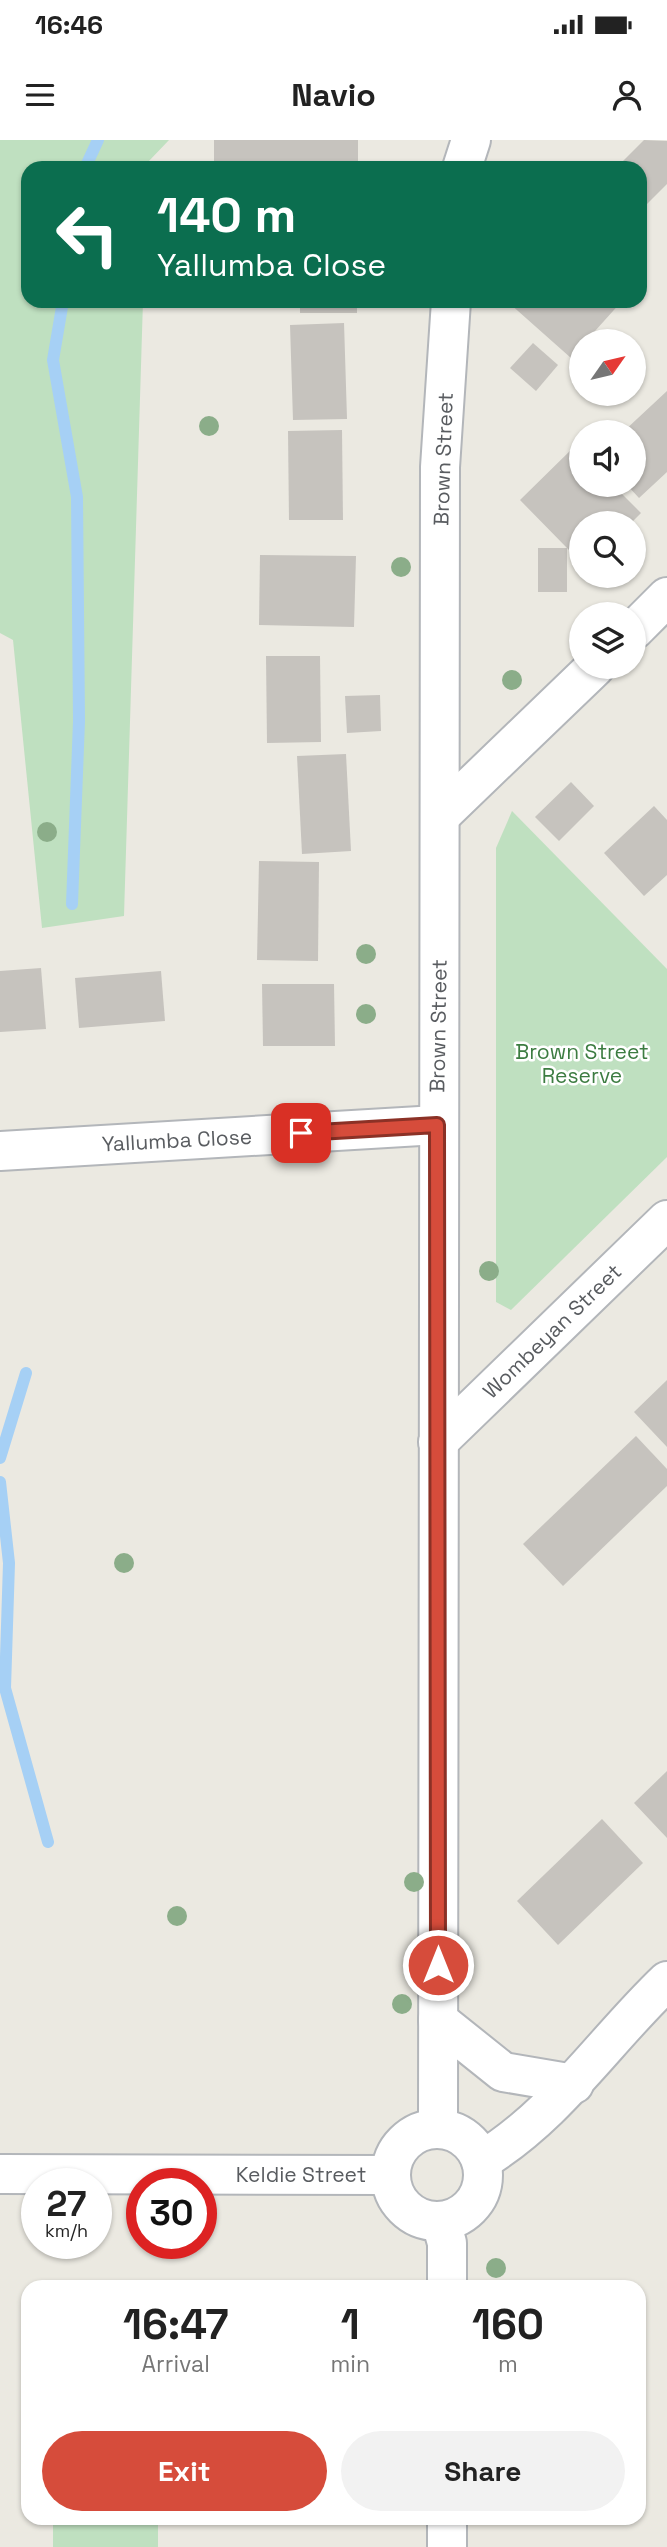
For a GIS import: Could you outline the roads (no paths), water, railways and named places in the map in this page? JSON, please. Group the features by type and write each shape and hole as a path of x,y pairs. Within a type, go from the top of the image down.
{"street":[{"path":"464,161 471,140"},
{"name":"Brown Street","path":"438,2129 437,1125 440,467 451,308"},
{"path":"646,617 667,597"},
{"path":"440,816 583,679"},
{"name":"Yallumba Close","path":"0,1151 437,1125"},
{"name":"Wombeyan Street","path":"438,1442 667,1220"},
{"path":"481,2161 516,2140 574,2084 667,1981"},
{"path":"438,2021 503,2072 574,2084"},
{"path":"438,2129 468,2140 481,2161 484,2183 478,2198 468,2211 441,2222 413,2215 402,2205 394,2192 391,2175 392,2163 409,2139 422,2131 438,2129"},
{"name":"Keldie Street","path":"0,2174 391,2175"},
{"path":"441,2222 447,2243 447,2280"},
{"path":"447,2525 447,2547"}],"waterway":[{"path":"88,161 98,140"},
{"path":"62,308 53,360 77,497 79,721 72,904"},
{"path":"0,1458 26,1373"},
{"path":"0,1482 9,1563 5,1688 48,1842"}],"park label":[{"name":"Brown Street Reserve","path":"582,1063"}]}
